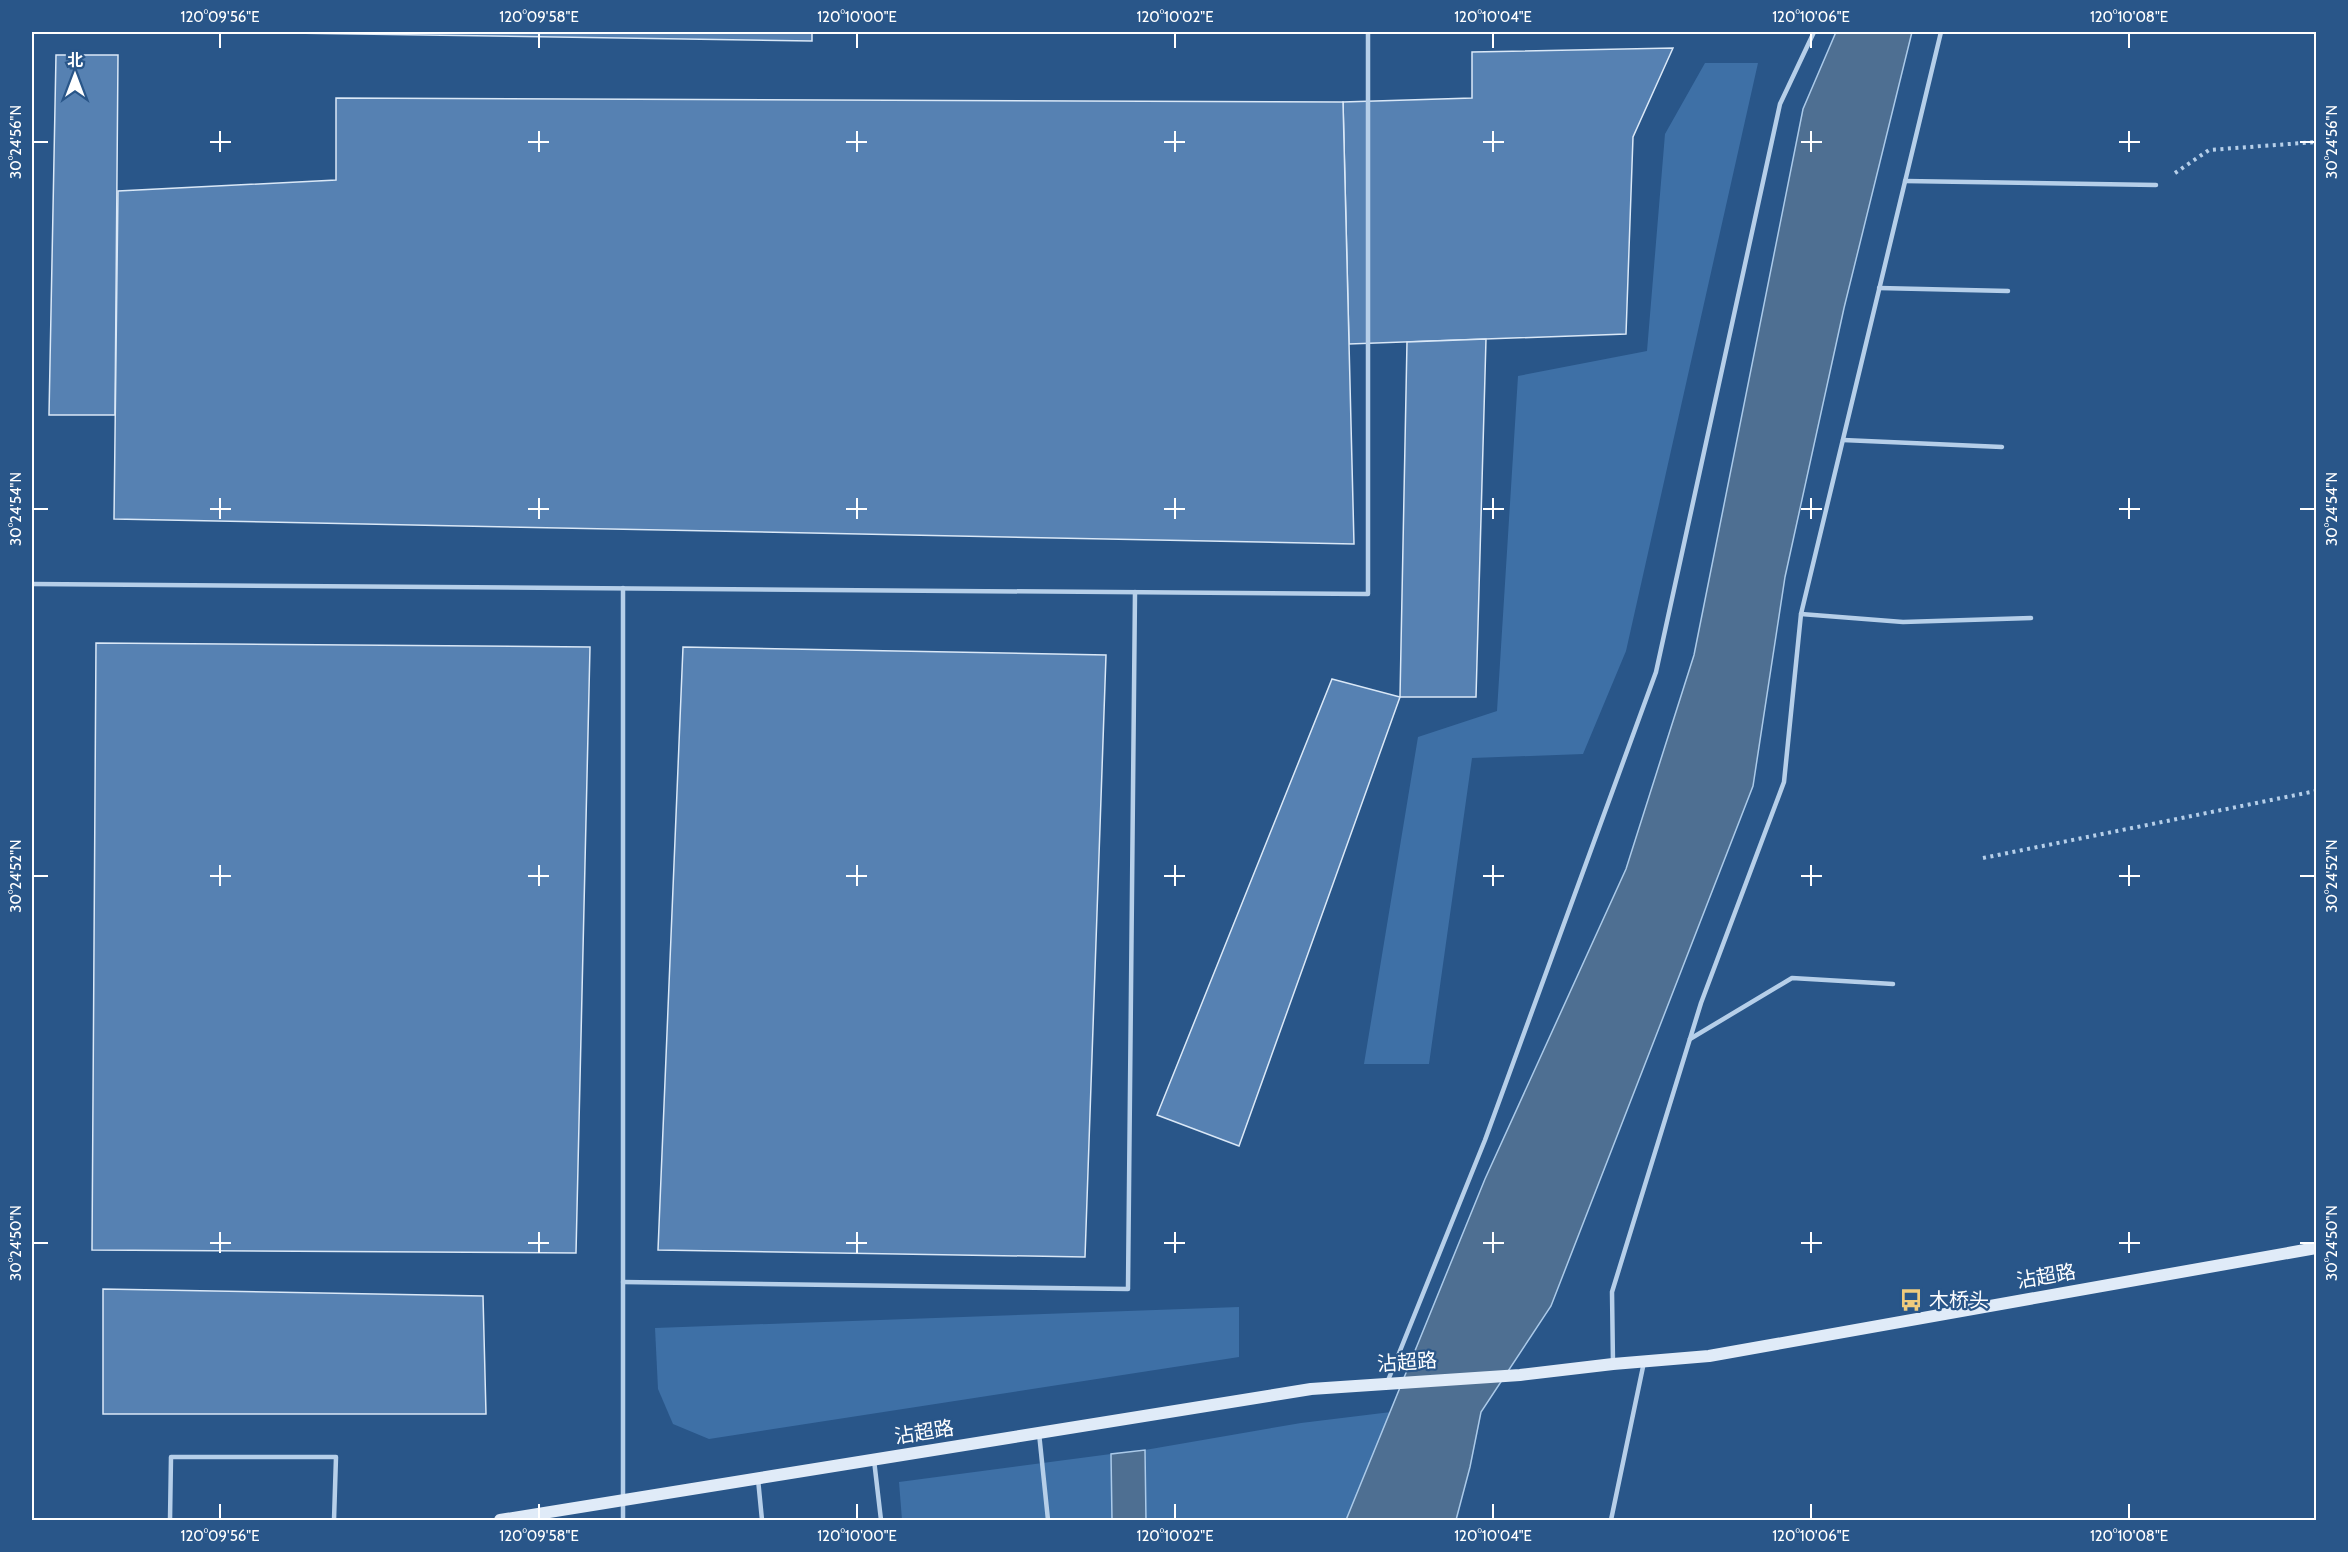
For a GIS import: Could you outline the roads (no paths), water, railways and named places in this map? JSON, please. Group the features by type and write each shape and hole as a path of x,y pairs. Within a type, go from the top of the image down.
{"street":[{"name":"沾超路","path":"500,1521 1311,1389 1520,1375 1709,1356 2316,1248"}],"lane":[{"path":"32,584 1368,594 1368,32"},
{"path":"1387,1383 1485,1140 1656,672 1780,104 1814,32"},
{"path":"1613,1364 1612,1292 1701,1003 1784,782 1801,614 1941,32"},
{"path":"1905,181 2156,185"},
{"path":"1879,288 2008,291"},
{"path":"1843,440 2002,447"},
{"path":"623,588 623,1521"},
{"path":"623,1282 1128,1289 1135,592"},
{"path":"1801,614 1903,622 2031,618"},
{"path":"1690,1039 1792,978 1893,984"},
{"path":"1611,1521 1644,1361"},
{"path":"1039,1433 1048,1521"},
{"path":"170,1521 171,1457 336,1457 334,1521"},
{"path":"874,1460 881,1521"},
{"path":"758,1479 762,1521"}],"place":[{"name":"木桥头","path":"1911,1300"}]}
